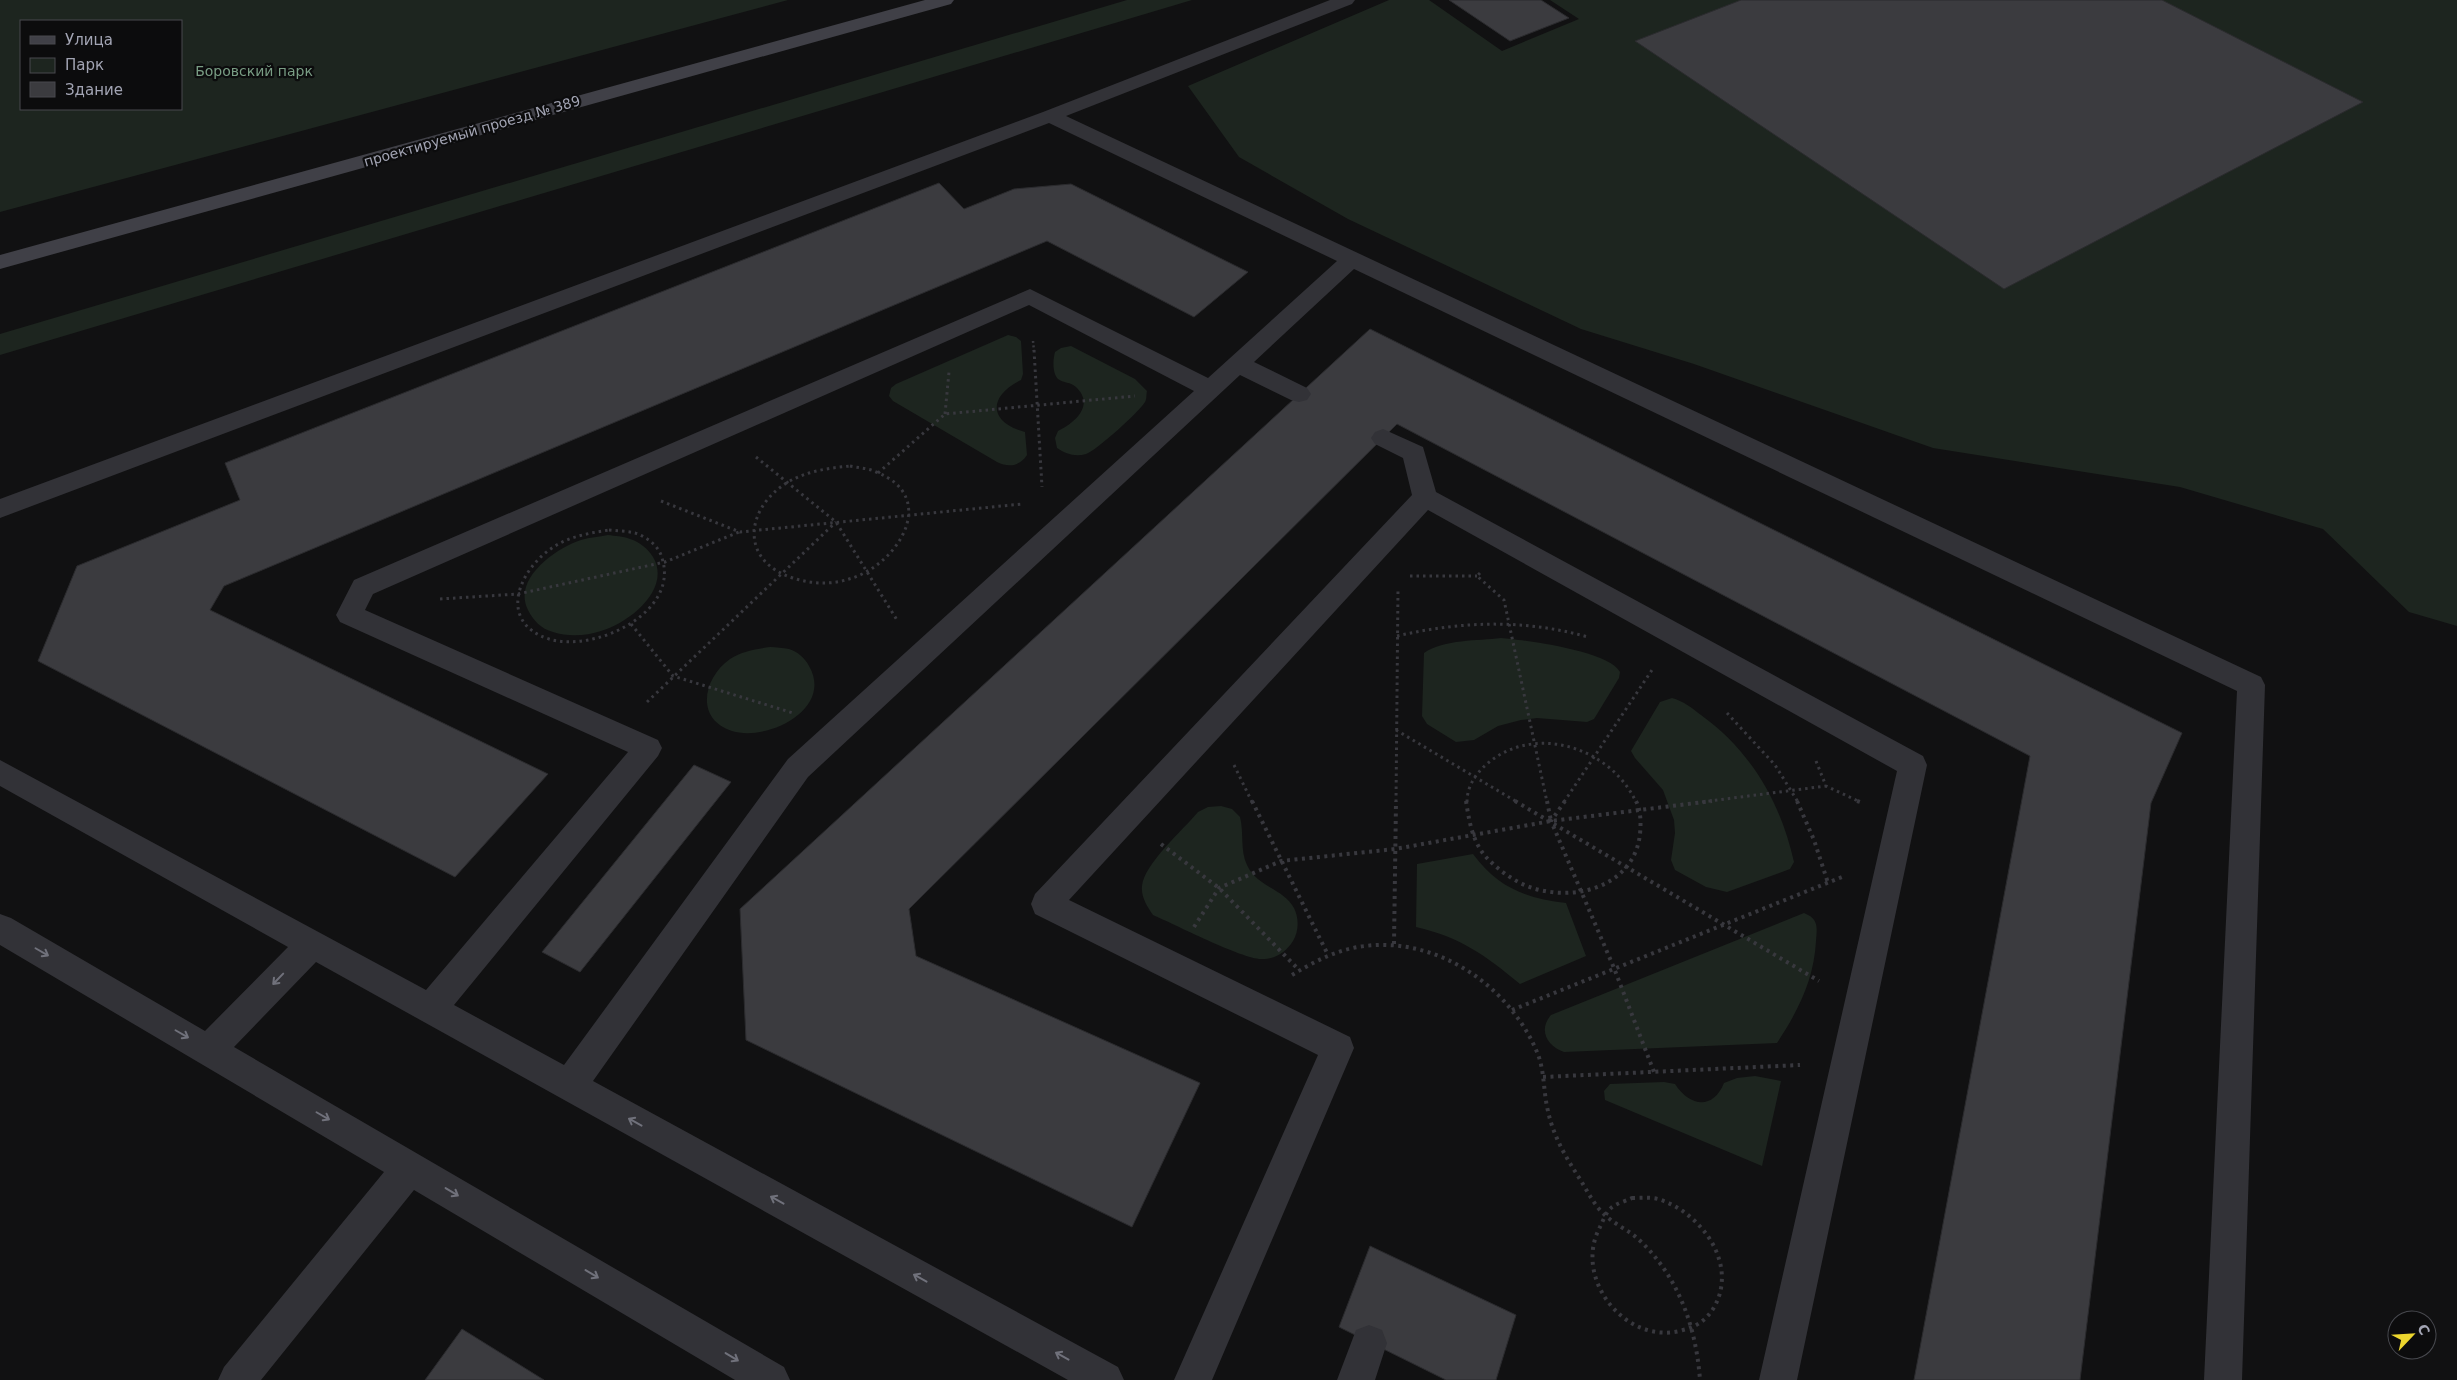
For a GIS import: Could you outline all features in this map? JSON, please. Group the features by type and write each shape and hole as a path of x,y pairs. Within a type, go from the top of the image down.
{"main road":[{"name":"проектируемый проезд № 389","path":"0,262 945,0"}],"lane":[{"path":"0,509 1050,116 1346,0"},
{"path":"1050,116 2251,685 2223,1380"},
{"path":"569,1086 798,768 1352,259"},
{"path":"430,1009 648,748 349,615 364,587 1030,296 1210,389"},
{"path":"1238,364 1300,394"},
{"path":"1383,438 1414,453 1425,497 1913,764 1778,1380"},
{"path":"1192,1380 1338,1048 1046,904 1425,497"},
{"path":"0,772 1105,1380"},
{"path":"0,928 771,1380"},
{"path":"209,1050 312,944"},
{"path":"237,1380 410,1167"},
{"path":"1356,1380 1370,1343"}],"path":[{"path":"1030,296 1046,541"},
{"path":"878,472 945,414 1210,389"},
{"path":"722,430 836,522 920,656"},
{"path":"850,466 878,472 900,487 910,508 908,533 891,556 868,572 831,583 798,581 771,570 755,550 753,525 765,502 787,483 818,470 850,466"},
{"path":"608,480 740,532"},
{"path":"432,600 518,594 665,562 740,532 1043,502"},
{"path":"614,733 836,522"},
{"path":"1394,944 1399,525"},
{"path":"609,530 635,533 655,544 665,562 664,583 653,604 631,624 603,637 573,642 546,638 526,626 516,607 518,594 519,586 532,564 553,546 580,534 609,530"},
{"path":"1477,576 1507,542"},
{"path":"1398,576 1477,576 1504,600 1551,822 1614,968 1654,1072"},
{"path":"1397,636 1442,626 1470,623 1508,623 1547,627 1595,639"},
{"path":"631,624 674,676 841,728"},
{"path":"1551,822 1676,635"},
{"path":"1720,707 1755,741 1781,772 1817,844 1828,883"},
{"path":"1826,786 1815,758 1829,718"},
{"path":"1214,724 1328,955"},
{"path":"1396,730 1726,924 1860,1006"},
{"path":"1534,742 1569,746 1596,756 1616,772 1632,793 1641,816 1641,840 1632,862 1616,879 1592,891 1565,894 1536,890 1510,878 1488,860 1471,835 1466,814 1467,791 1477,770 1495,755 1517,744 1534,742"},
{"path":"1170,965 1219,888 1281,861 1395,849 1551,822 1826,786 1901,821"},
{"path":"1127,817 1219,888 1299,970"},
{"path":"1512,1010 1893,857"},
{"path":"1260,1010 1285,980 1317,959 1354,946 1394,944 1434,953 1470,971 1503,998 1527,1032 1543,1071 1548,1113 1561,1146 1584,1186 1606,1216 1638,1239 1659,1261 1676,1286 1693,1328 1700,1359 1700,1380"},
{"path":"1543,1077 1848,1063"},
{"path":"1632,1198 1656,1198 1680,1208 1702,1226 1716,1250 1723,1277 1718,1303 1703,1323 1693,1328 1682,1334 1656,1334 1630,1324 1609,1304 1594,1278 1590,1252 1596,1226 1611,1208 1632,1198"}],"green space":[{"name":"Боровский парк","path":"0,0 788,0 0,212"},
{"path":"1127,0 1192,0 0,355 0,334"},
{"path":"1389,0 1429,0 1502,51 1579,19 1550,0 2457,0 2457,626 2409,612 2323,529 2180,487 1933,448 1694,364 1581,329 1348,219 1239,157 1188,86"},
{"path":"1008,335 1016,337 1021,341 1023,374 1021,380 1002,393 997,408 1004,422 1013,428 1025,432 1027,455 1018,464 1006,465 997,462 893,401 889,396 891,388 896,384"},
{"path":"1071,346 1135,379 1147,391 1145,402 1126,422 1091,451 1078,455 1067,453 1057,448 1055,438 1058,431 1071,423 1083,407 1084,400 1076,387 1058,379 1054,370 1055,352 1061,348"},
{"path":"608,535 625,537 637,542 653,557 657,569 657,581 645,603 624,621 595,633 565,635 549,631 541,626 530,614 525,598 526,587 531,576 549,557 571,544 584,539"},
{"path":"1501,638 1546,644 1600,658 1613,665 1620,672 1619,678 1594,719 1587,722 1537,718 1521,720 1498,726 1474,740 1456,742 1427,724 1422,716 1424,653 1441,645 1461,641"},
{"path":"770,647 792,650 801,656 809,666 814,682 812,696 805,708 793,719 778,727 762,732 746,733 732,731 720,725 712,717 708,708 707,697 714,676 721,667 735,656"},
{"path":"1672,698 1691,707 1719,729 1749,762 1772,799 1781,819 1794,862 1790,869 1727,892 1706,887 1675,870 1671,860 1675,833 1674,820 1663,790 1631,751 1660,702"},
{"path":"1221,806 1232,809 1240,817 1245,860 1251,872 1289,901 1296,912 1297,929 1293,941 1284,952 1272,958 1253,958 1240,954 1153,915 1143,898 1142,886 1144,877 1165,848 1198,812 1208,807"},
{"path":"1473,854 1492,875 1514,889 1538,898 1566,903 1586,956 1520,984 1471,948 1446,936 1416,927 1417,864"},
{"path":"1804,913 1809,915 1816,924 1815,955 1804,995 1777,1043 1564,1052 1553,1046 1546,1037 1545,1026 1551,1015"},
{"path":"1755,1076 1781,1081 1762,1166 1605,1100 1604,1091 1610,1084 1664,1082 1675,1084 1681,1092 1694,1101 1708,1101 1714,1098 1724,1083 1737,1078"}],"building":[{"path":"1449,0 1541,0 1569,18 1510,41"},
{"path":"1741,0 2162,0 2363,102 2004,289 1635,41"},
{"path":"939,183 964,209 1014,189 1071,184 1248,272 1194,317 1047,241 224,586 210,610 548,774 455,877 38,661 77,566 240,500 225,463"},
{"path":"1370,329 2182,733 2151,803 2080,1380 1914,1380 2030,756 1397,424 909,909 916,956 1200,1083 1132,1227 746,1040 740,909"},
{"path":"694,765 731,782 580,972 542,952"},
{"path":"1370,1246 1516,1315 1496,1380 1446,1380 1339,1327"},
{"path":"462,1329 544,1380 425,1380"}]}
